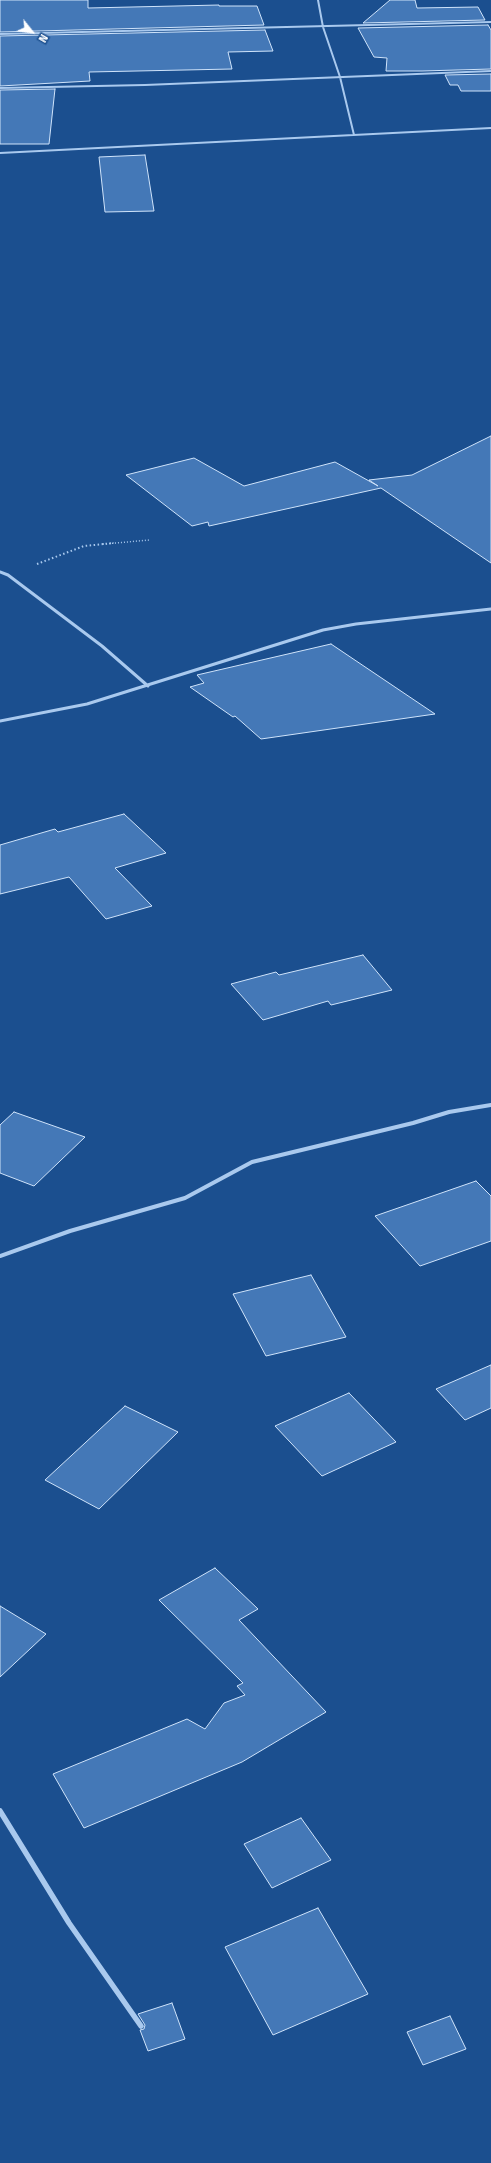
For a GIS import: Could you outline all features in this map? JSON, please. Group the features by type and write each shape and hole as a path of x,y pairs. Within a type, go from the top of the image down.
{"street":[{"path":"318,0 323,27 340,77 354,135"},
{"path":"0,34 491,22"},
{"path":"0,88 145,85 491,71"},
{"path":"0,153 491,128"},
{"path":"0,572 8,575 102,646 148,686"},
{"path":"0,721 87,704 323,630 356,624 491,608"},
{"path":"0,1256 70,1231 185,1198 252,1162 413,1123 449,1112 491,1105"},
{"path":"0,1812 26,1851 69,1923 140,2026"}],"path":[{"path":"8,575 84,546 150,540"}],"building":[{"path":"0,0 88,0 88,8 219,5 257,6 264,25 0,32"},
{"path":"390,0 415,0 417,8 478,7 485,20 363,23"},
{"path":"488,25 491,30 491,69 422,71 386,71 387,58 374,57 358,28"},
{"path":"265,30 273,51 228,52 232,69 89,72 90,81 0,86 0,36"},
{"path":"491,74 491,91 461,91 458,85 450,85 445,75"},
{"path":"55,89 49,144 0,144 0,90"},
{"path":"145,155 154,211 105,212 99,157"},
{"path":"491,436 491,563 381,488 209,526 208,522 192,526 126,475 194,458 244,486 335,462 378,486 369,480 412,475"},
{"path":"331,644 435,714 261,739 235,716 233,717 190,687 204,683 197,675"},
{"path":"124,814 166,853 115,868 152,906 106,919 69,877 0,894 0,845 55,829 58,832"},
{"path":"363,955 392,990 331,1005 328,1001 263,1020 231,984 276,972 279,975"},
{"path":"14,1112 85,1137 34,1186 0,1173 0,1125"},
{"path":"476,1181 491,1196 491,1241 420,1266 375,1216"},
{"path":"311,1275 346,1337 266,1356 233,1294"},
{"path":"491,1365 491,1408 465,1420 436,1389"},
{"path":"349,1393 396,1442 322,1476 275,1426"},
{"path":"125,1406 178,1432 99,1509 45,1480"},
{"path":"215,1568 258,1609 239,1620 326,1712 242,1762 84,1828 53,1774 187,1719 205,1729 224,1703 245,1695 237,1686 243,1683 159,1600"},
{"path":"0,1606 46,1634 0,1677"},
{"path":"301,1818 331,1860 272,1888 244,1844"},
{"path":"318,1908 368,1994 273,2035 225,1947"},
{"path":"172,2003 185,2039 148,2051 140,2030 144,2029 145,2025 138,2014"},
{"path":"450,2016 466,2049 423,2065 407,2032"}]}
